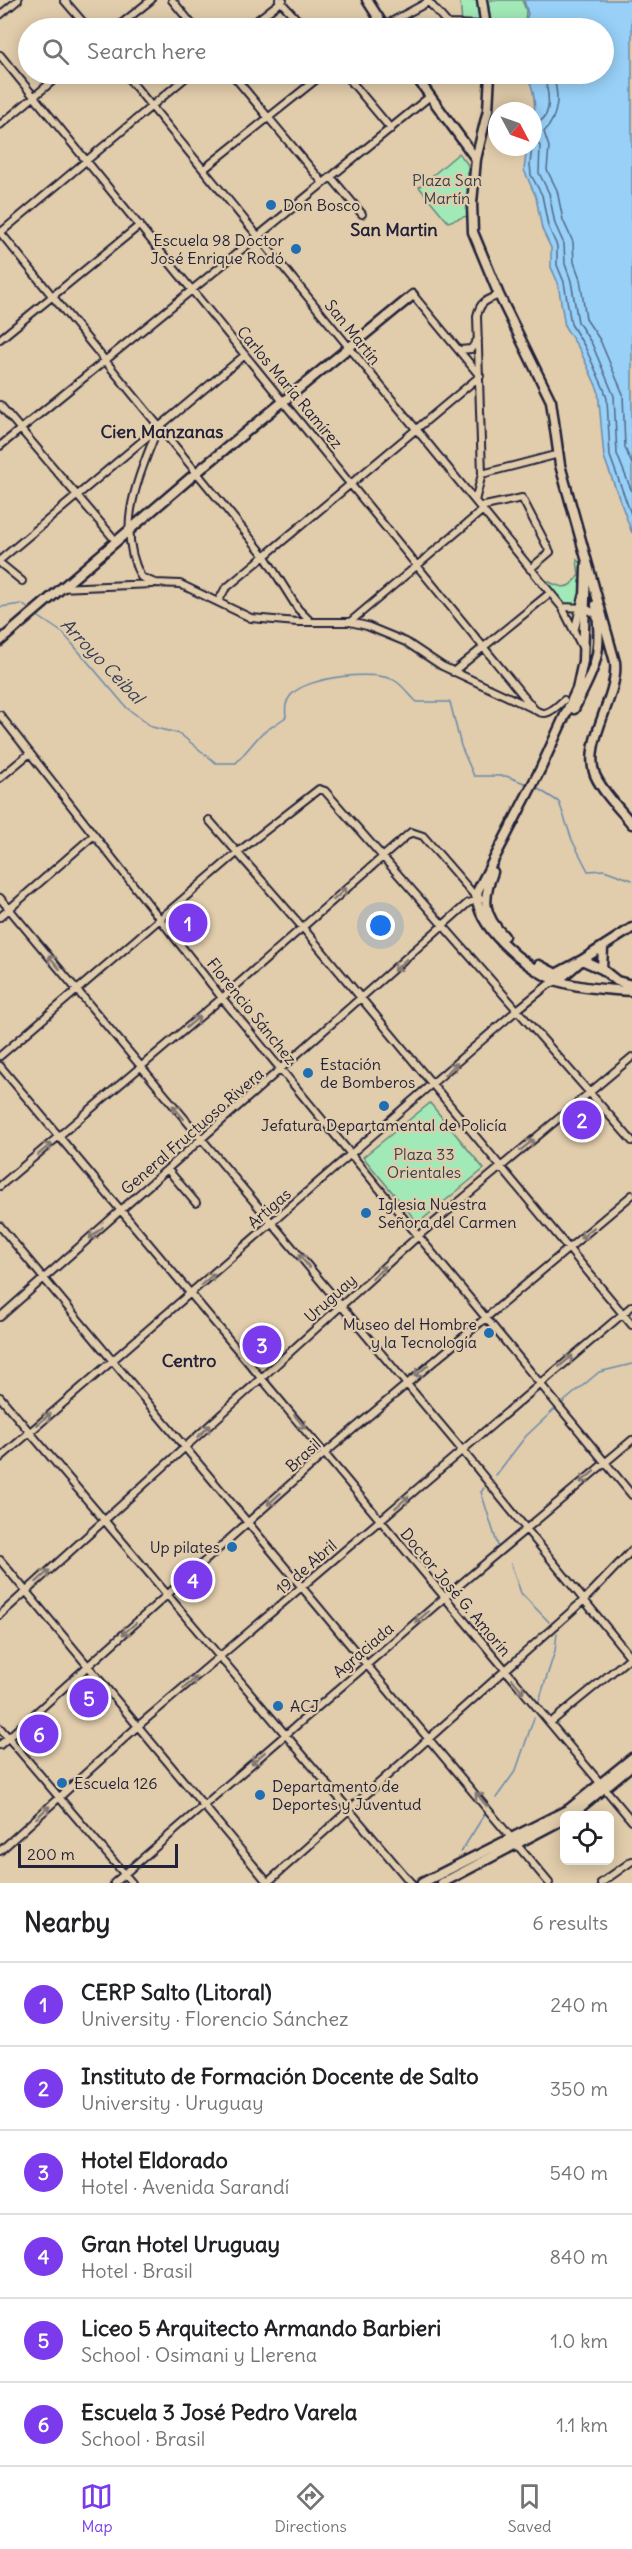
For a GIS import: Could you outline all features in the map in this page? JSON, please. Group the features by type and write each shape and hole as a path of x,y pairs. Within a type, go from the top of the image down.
{"street":[{"path":"0,15 18,0"},
{"path":"64,0 79,18"},
{"path":"128,18 151,0"},
{"path":"172,0 187,18"},
{"path":"367,0 377,18"},
{"path":"482,0 485,18"},
{"path":"260,18 281,1 296,18"},
{"path":"399,18 428,1 443,18"},
{"name":"Carlos María Ramírez","path":"0,55 18,78"},
{"name":"Carlos María Ramírez","path":"23,84 352,483 534,709"},
{"path":"0,125 49,84"},
{"name":"San Martín","path":"133,84 562,607 575,628 584,652"},
{"path":"177,84 0,232 264,555 298,609 310,621"},
{"path":"240,84 323,183"},
{"path":"204,169 310,84"},
{"path":"353,84 391,129"},
{"path":"421,84 476,159"},
{"path":"489,84 488,110 476,159 471,217 473,232 499,295 551,401 559,454 598,615 598,659 555,746 546,759"},
{"path":"0,446 429,97"},
{"path":"331,177 362,214"},
{"path":"0,339 140,225"},
{"path":"0,641 116,540 413,295 480,376"},
{"path":"475,501 482,474 479,306 485,300 499,295"},
{"path":"459,350 471,349 478,338"},
{"path":"22,581 0,561 76,494 245,355"},
{"path":"218,602 225,589 264,555 480,376"},
{"path":"0,405 116,540"},
{"path":"155,583 141,577 135,566 129,530 129,510 158,427"},
{"path":"482,474 559,454"},
{"path":"350,621 481,509 522,498 550,552 530,569"},
{"path":"59,588 143,586 155,583 180,584 251,618 350,621 406,642 453,672 542,714 548,713 564,700"},
{"path":"575,628 591,584"},
{"path":"591,584 607,624 616,670 594,749 593,767 603,788 632,824"},
{"path":"453,672 550,593"},
{"path":"562,607 582,609 598,615 607,624"},
{"path":"582,609 584,652 577,689 546,759 479,896 484,920 495,935 518,956 556,977 632,991"},
{"name":"Florencio Sánchez","path":"0,715 222,998 632,1495"},
{"path":"0,778 30,753"},
{"path":"0,1056 238,852 319,789 325,791 592,1092 632,1141"},
{"path":"209,820 303,928 632,1325"},
{"path":"0,1186 222,998 411,832 423,836 463,882 479,896"},
{"path":"0,917 94,835"},
{"name":"General Fructuoso Rivera","path":"0,1317 444,927 468,903 479,896"},
{"path":"0,898 462,1450 632,1657 550,1724"},
{"path":"556,977 632,928"},
{"path":"602,969 603,948"},
{"path":"582,960 602,969 617,981 632,985"},
{"name":"Artigas","path":"0,1458 556,977"},
{"name":"Uruguay","path":"0,1615 417,1237 632,1057"},
{"name":"Doctor José G. Amorín","path":"0,1066 263,1377 379,1521 632,1821"},
{"path":"168,1170 196,1203"},
{"name":"Brasil","path":"0,1745 325,1453 484,1317 632,1195"},
{"path":"0,1226 549,1883"},
{"name":"19 de Abril","path":"0,1851 138,1726 632,1306"},
{"path":"0,1397 411,1883"},
{"name":"Agraciada","path":"114,1883 444,1598 632,1440"},
{"path":"0,1560 268,1883 584,1600 632,1551"},
{"path":"0,1728 132,1883"},
{"path":"575,1811 632,1758"},
{"path":"442,1883 569,1809 632,1766"},
{"path":"422,1883 560,1821"},
{"path":"601,1883 632,1861"}],"green space":[{"path":"460,0 478,0 480,18 462,18"},
{"path":"485,0 522,0 526,10 525,18 487,18"},
{"name":"Plaza San Martín","path":"459,153 468,165 467,216 448,222 419,187"},
{"path":"577,560 583,565 581,595 575,605 565,605 541,578 562,587 570,585 579,575"},
{"name":"Plaza 33 Orientales","path":"430,1103 484,1169 418,1223 363,1157"}],"water":[{"path":"524,0 632,0 632,533 604,457 598,390 580,350 565,327 558,283 551,267 551,248 542,229 536,197 524,170 526,156 542,156 542,102 534,102 531,84 614,84 614,18 527,18 528,14"}],"waterway":[{"name":"Arroyo Ceibal","path":"0,607 22,604 30,610"},
{"name":"Arroyo Ceibal","path":"36,615 63,633 127,708 152,727 180,734 216,763 236,763 261,734 286,717 288,700 299,689 311,683 342,676 375,676 397,682 417,702 450,702 461,746 474,776 506,776 527,784"},
{"name":"Arroyo Ceibal","path":"535,787 559,802 572,840 588,871 604,870 632,880"},
{"path":"561,1404 599,1372 632,1364"},
{"path":"496,1475 526,1436 557,1407"},
{"path":"484,1488 481,1492 498,1546"},
{"path":"511,1564 521,1593 549,1622"},
{"path":"538,1704 555,1651 557,1633"},
{"path":"496,1798 516,1770 534,1718"},
{"path":"461,1852 486,1812"}],"place":[{"name":"Don Bosco","path":"271,205"},
{"name":"Escuela 98 Doctor José Enrique Rodó","path":"296,249"},
{"name":"CERP Salto (Litoral)","path":"188,923"},
{"name":"Estación de Bomberos","path":"308,1073"},
{"name":"Jefatura Departamental de Policía","path":"384,1106"},
{"name":"Instituto de Formación Docente de Salto","path":"582,1120"},
{"name":"Iglesia Nuestra Señora del Carmen","path":"366,1213"},
{"name":"Museo del Hombre y la Tecnología","path":"489,1333"},
{"name":"Hotel Eldorado","path":"262,1345"},
{"name":"Up pilates","path":"232,1547"},
{"name":"Gran Hotel Uruguay","path":"193,1580"},
{"name":"Liceo 5 Arquitecto Armando Barbieri","path":"89,1698"},
{"name":"ACJ","path":"278,1706"},
{"name":"Escuela 3 José Pedro Varela","path":"39,1734"},
{"name":"Escuela 126","path":"62,1783"},
{"name":"Departamento de Deportes y Juventud","path":"260,1795"}],"district":[{"name":"San Martin","path":"394,230"},
{"name":"Cien Manzanas","path":"162,432"},
{"name":"Centro","path":"189,1361"}]}
